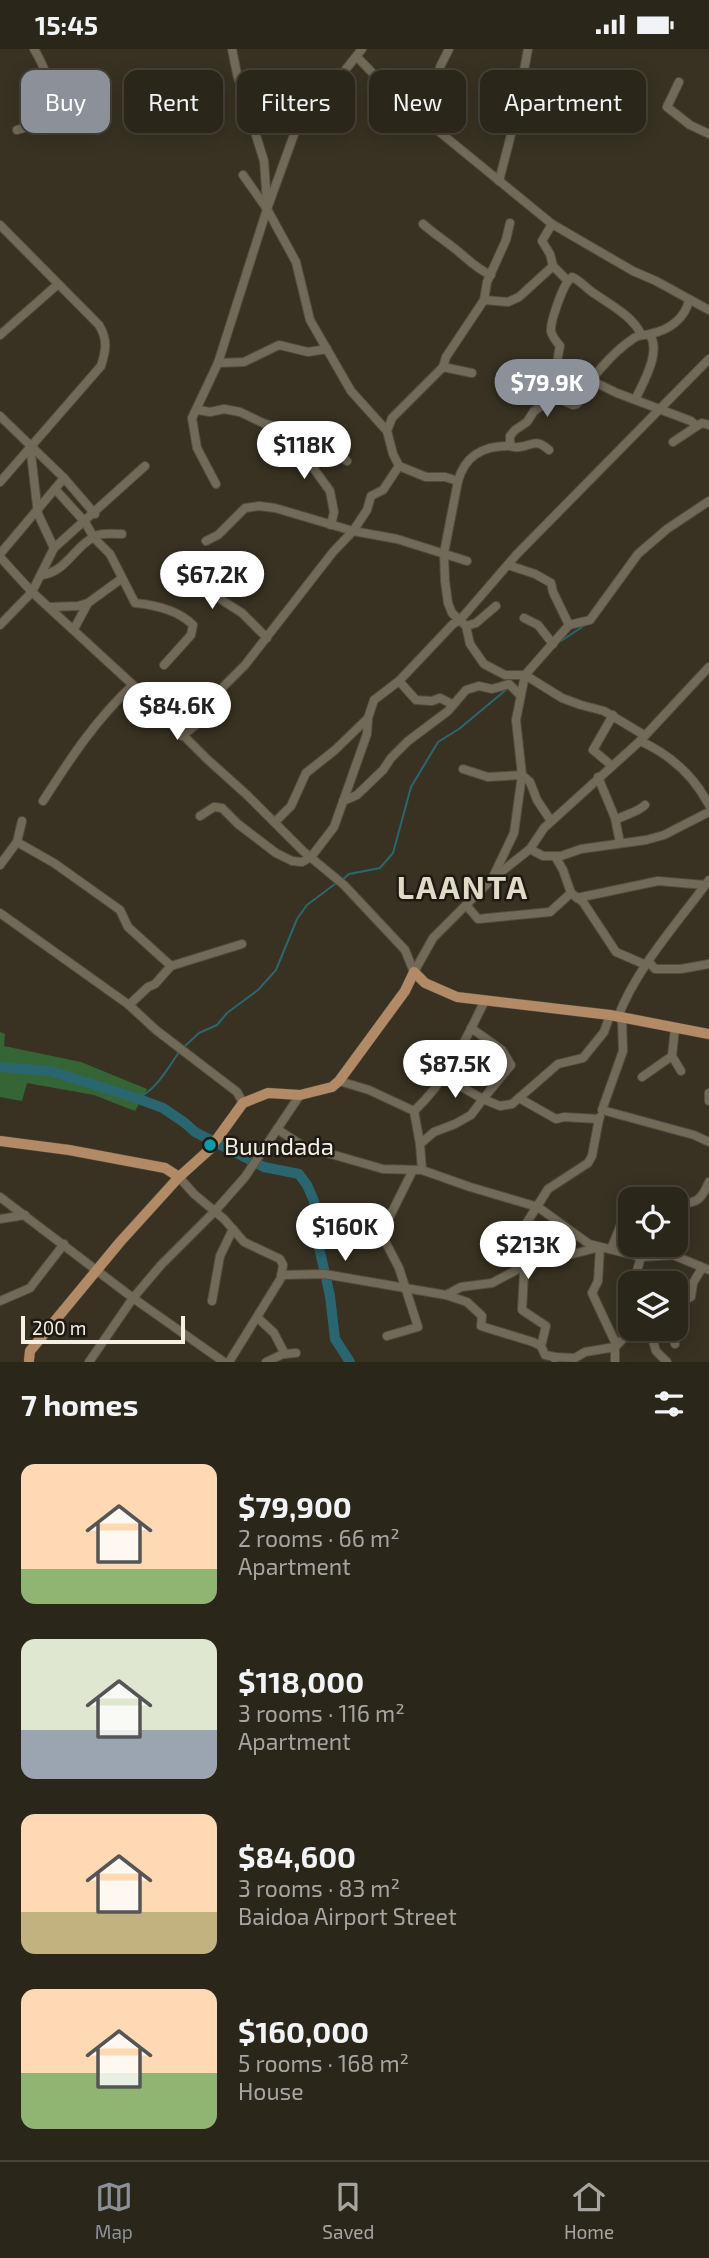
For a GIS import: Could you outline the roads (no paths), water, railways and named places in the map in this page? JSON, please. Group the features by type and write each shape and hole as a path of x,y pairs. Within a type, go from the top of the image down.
{"main road":[{"path":"28,1361 30,1351 97,1268 179,1177 209,1150 243,1103 268,1093 300,1095 332,1087 340,1081 405,991 414,972 433,988 457,997 614,1016 709,1034"},
{"path":"0,1142 69,1150 165,1168 179,1177"}],"street":[{"path":"17,130 32,127 46,115 50,96 49,79 34,49"},
{"path":"232,49 264,161 267,209"},
{"path":"440,67 449,49"},
{"path":"499,181 521,96 528,49"},
{"path":"216,484 197,448 192,418 218,363 267,209 300,118 359,53 393,94 552,225 709,310"},
{"path":"680,82 667,107 690,125 709,134"},
{"path":"243,175 267,209 296,262 310,320 351,391 387,431 399,466 426,477 445,477 458,481"},
{"path":"387,431 392,418 443,367 446,358 484,300 510,223"},
{"path":"423,224 464,259 491,275"},
{"path":"0,225 99,325 106,337 106,351 101,366 0,482"},
{"path":"552,225 541,241 550,254 552,267 568,281"},
{"path":"484,300 508,302 519,297 552,267"},
{"path":"510,445 510,436 527,422 534,411 555,397 558,376 556,360 560,346 551,334 551,328 559,298 572,277 620,310 653,341 646,377 636,398"},
{"path":"0,335 57,285"},
{"path":"555,397 573,405 577,404 584,387 617,352 645,334 677,322 687,311 689,300"},
{"path":"218,363 244,362 279,345 308,352 327,349"},
{"path":"463,623 508,565 660,408 707,364"},
{"path":"443,367 472,373"},
{"path":"590,380 691,421 697,426"},
{"path":"198,410 210,412 230,409 263,423 323,442 347,461"},
{"path":"0,416 64,478 95,514"},
{"path":"673,442 702,423 709,425"},
{"path":"307,436 314,468 330,491 334,512 331,524"},
{"path":"549,450 541,443 533,442 517,447 510,445 487,449 467,460 462,467 444,552 448,603 463,623 470,644 484,664 505,675 525,675 562,698 613,715 665,753 702,791 709,805"},
{"path":"30,445 38,509 54,548"},
{"path":"0,625 33,592 54,548 95,514 145,466"},
{"path":"182,736 192,729 224,686 245,665 332,552 354,531 367,510 371,496 388,486 399,466"},
{"path":"64,478 0,556 33,592 133,685 182,736 344,885 405,950 414,972"},
{"path":"55,489 110,554 135,603 151,604 182,614 193,625 191,635 164,665"},
{"path":"492,879 514,833 522,775 516,720 525,675 569,625 590,620 638,554 667,529 709,501"},
{"path":"206,541 218,535 245,508 259,506 284,510 354,531 389,537 467,561"},
{"path":"42,575 55,573 82,545 101,534 121,534"},
{"path":"182,560 192,566 202,588 242,613 267,638"},
{"path":"508,565 535,574 551,583 569,625"},
{"path":"49,607 88,603 121,579"},
{"path":"74,629 88,603"},
{"path":"200,815 214,807 222,808 276,853 292,861 302,862 311,856 334,827 367,734 368,718 374,700 399,681 453,624 476,623 496,606"},
{"path":"524,618 538,625 553,644"},
{"path":"414,972 433,938 492,879 530,849 544,828 642,738 709,667"},
{"path":"702,674 709,682"},
{"path":"505,675 509,684 520,695"},
{"path":"399,681 416,701 440,698 452,704"},
{"path":"343,801 357,795 408,741 447,711 466,690 479,685 492,689 509,684"},
{"path":"43,801 83,739 133,685"},
{"path":"611,765 593,750 613,715"},
{"path":"275,822 290,806 306,773 368,718"},
{"path":"192,729 191,739 197,750"},
{"path":"463,769 488,777 522,775 530,782 537,800 551,821"},
{"path":"598,777 605,788 616,820 620,843"},
{"path":"616,820 625,814 640,811 645,806"},
{"path":"530,849 543,856 555,856 646,840 664,835 709,811"},
{"path":"0,865 17,842 22,821"},
{"path":"17,842 54,863 120,910 128,927 171,966"},
{"path":"555,856 574,895 583,902 616,952 655,969 681,969 709,964"},
{"path":"466,905 478,919 550,912 574,895 658,881 707,883"},
{"path":"442,1076 483,1100 500,1106 512,1104 558,1064 583,1058 604,1032 625,996 707,883"},
{"path":"0,913 129,1005 156,1030 237,1092 243,1103"},
{"path":"129,1005 155,984 171,966 242,944"},
{"path":"414,1111 424,1102 442,1076 485,1000"},
{"path":"542,1354 546,1326 522,1310 522,1267 518,1248 520,1237 548,1189 588,1163 592,1156 599,1119 624,1051 622,1021 614,1016"},
{"path":"421,1144 434,1132 471,1115 511,1065 502,1050 471,1028"},
{"path":"675,1028 672,1056 681,1071"},
{"path":"642,1077 672,1056"},
{"path":"340,1081 369,1090 414,1111"},
{"path":"709,1093 709,1101"},
{"path":"89,1362 133,1298 245,1177 300,1095"},
{"path":"519,1098 556,1119 599,1119"},
{"path":"602,1110 694,1135 709,1142"},
{"path":"387,1336 417,1328 399,1268 384,1241 389,1219 417,1170 421,1144 414,1111"},
{"path":"277,1129 303,1146 383,1169 417,1170 538,1207 589,1244 618,1251"},
{"path":"179,1177 244,1242 280,1259 283,1265 281,1275 258,1318 229,1362"},
{"path":"688,1204 703,1196 709,1182"},
{"path":"0,1197 97,1268 133,1298 224,1362"},
{"path":"0,1219 25,1215"},
{"path":"212,1301 220,1257 233,1229"},
{"path":"611,1249 618,1232"},
{"path":"0,1301 30,1288 64,1244"},
{"path":"446,1295 461,1287 492,1283 522,1267 600,1247"},
{"path":"600,1247 598,1281 592,1293 616,1346 615,1362"},
{"path":"637,1271 641,1257"},
{"path":"678,1257 707,1268 693,1283 691,1297 688,1298"},
{"path":"281,1275 324,1274 446,1295 467,1302 482,1315 481,1326 508,1336 523,1338 542,1354 555,1359 575,1358 588,1351 616,1346 621,1341"},
{"path":"258,1318 274,1333 285,1354"},
{"path":"653,1341 656,1351 667,1362"},
{"path":"266,1362 285,1354 296,1353"}],"waterway":[{"path":"561,641 585,625"},
{"path":"343,879 349,874 380,868 393,853 411,787 438,742 459,729 507,689"},
{"path":"184,1047 199,1033 217,1025 227,1013 258,990 276,970 297,919 307,905 335,884"},
{"path":"136,1098 156,1085 180,1051"},
{"path":"0,1067 50,1071 136,1098 163,1108 195,1132 264,1167 299,1174 314,1201 335,1339 350,1362"}],"place":[{"name":"Buundada","path":"210,1145"}],"district":[{"name":"LAANTA","path":"463,886"}]}
